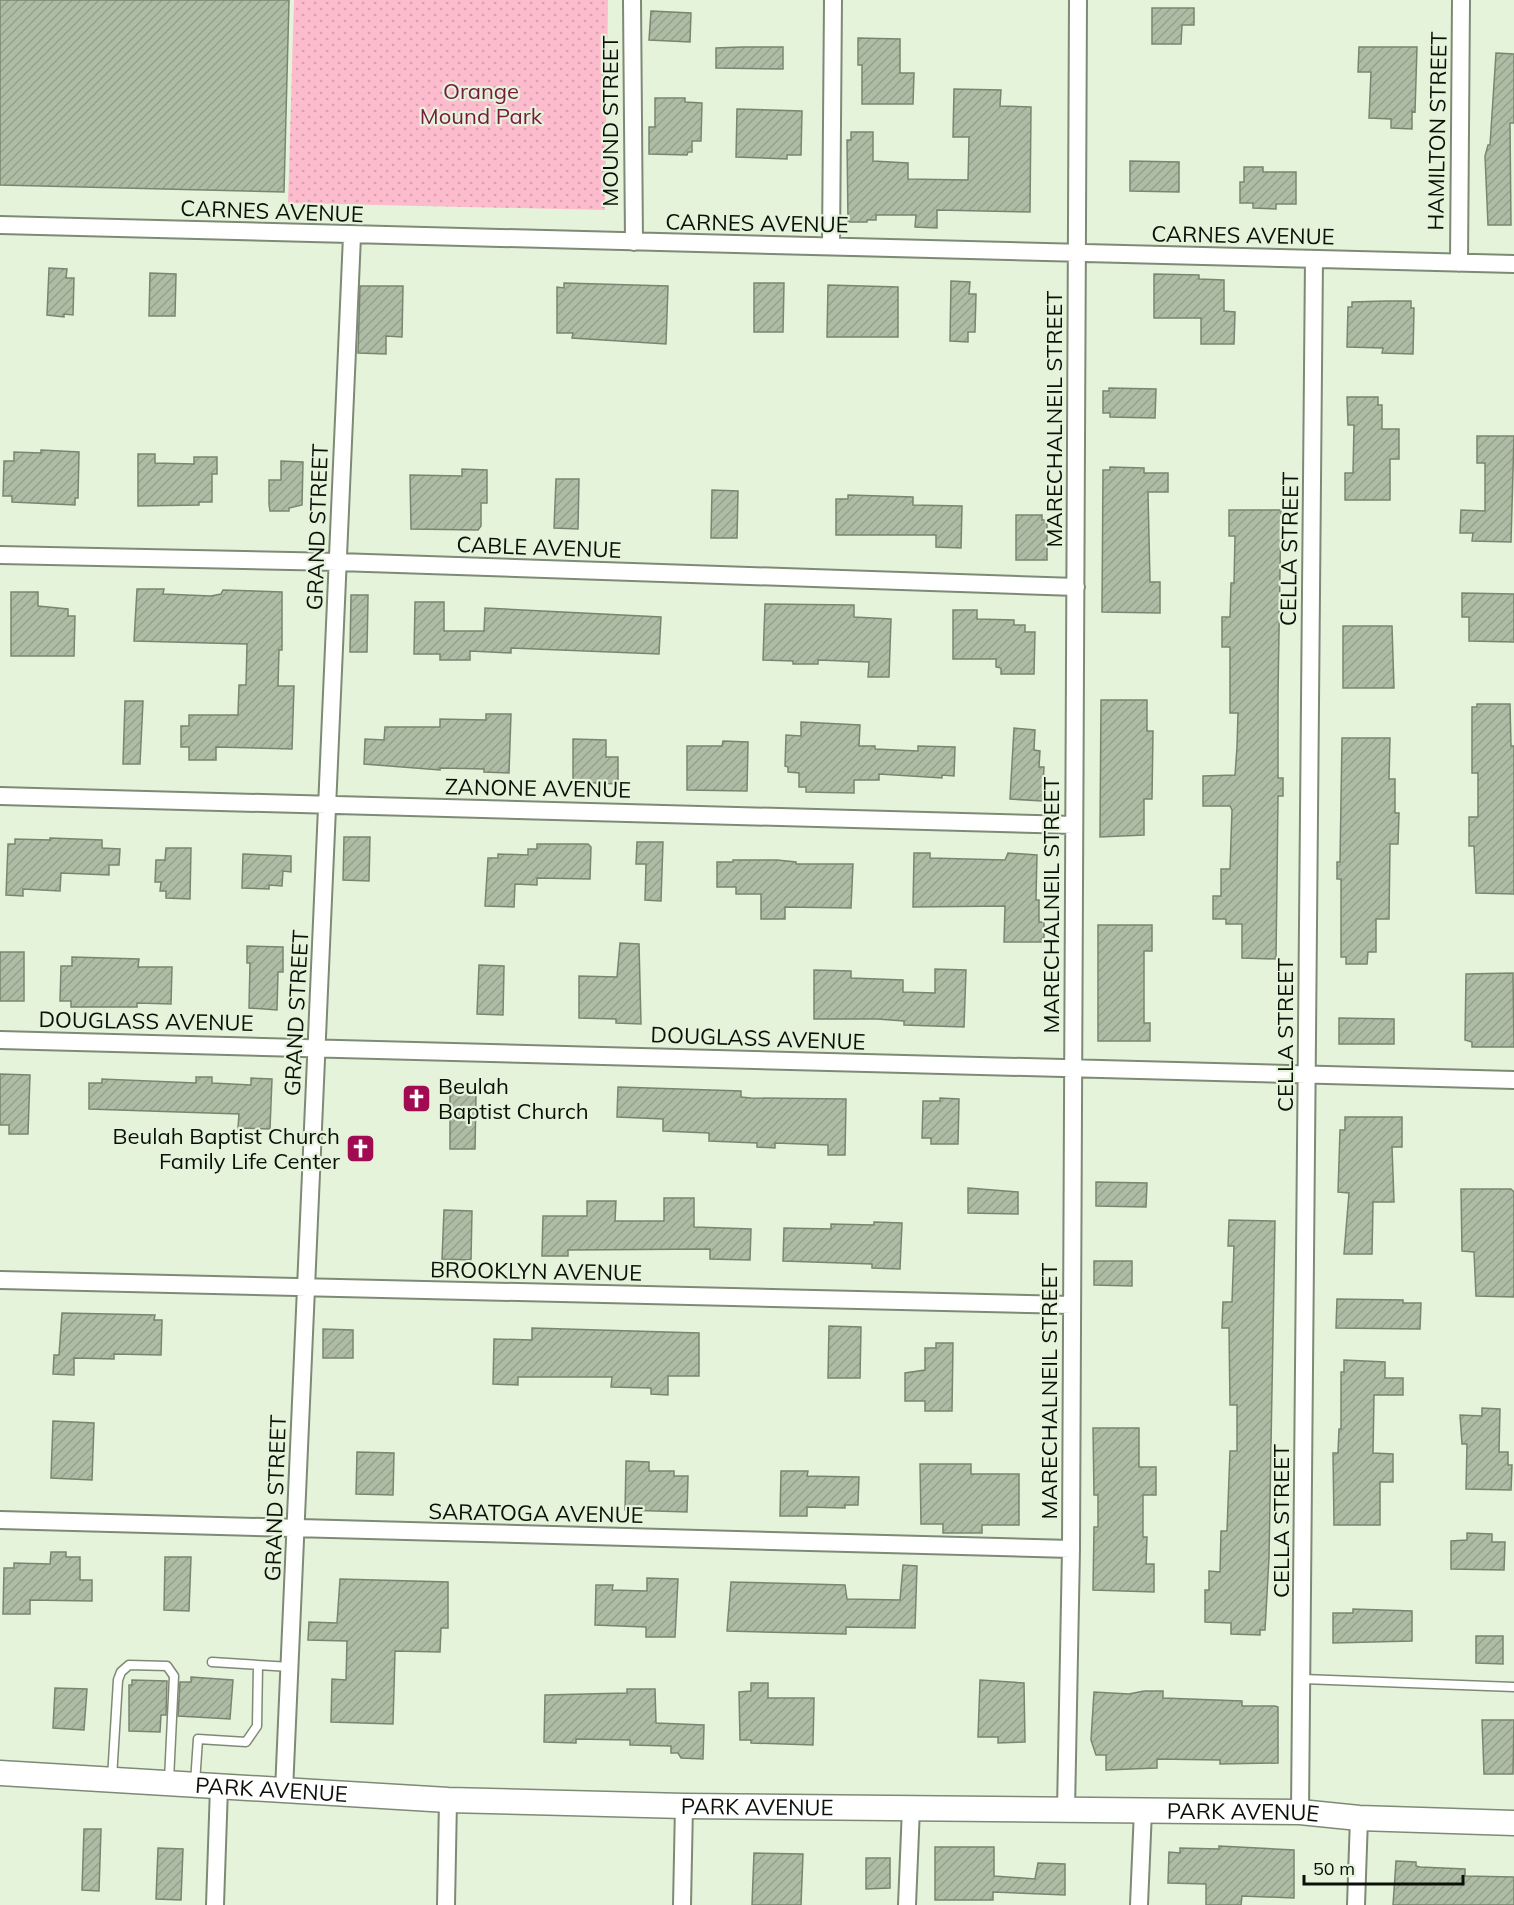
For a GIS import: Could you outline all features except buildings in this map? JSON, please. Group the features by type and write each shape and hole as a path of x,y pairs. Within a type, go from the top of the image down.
{"main road":[{"name":"PARK AVENUE","path":"0,1773 448,1800 684,1806 1300,1812 1359,1818 1514,1822"}],"street":[{"name":"MOUND STREET","path":"632,0 634,242"},
{"path":"831,246 833,0"},
{"name":"MARECHALNEIL STREET","path":"1066,1810 1071,1549 1078,0"},
{"name":"HAMILTON STREET","path":"1459,263 1461,0"},
{"name":"CARNES AVENUE","path":"0,225 352,236 1514,264"},
{"name":"GRAND STREET","path":"284,1791 352,236"},
{"name":"CELLA STREET","path":"1300,1812 1303,1679 1314,259"},
{"name":"CABLE AVENUE","path":"0,555 338,562 1076,587"},
{"name":"ZANONE AVENUE","path":"0,796 1074,825"},
{"name":"DOUGLASS AVENUE","path":"0,1040 1514,1080"},
{"name":"BROOKLYN AVENUE","path":"0,1280 306,1289 1072,1305"},
{"name":"SARATOGA AVENUE","path":"0,1520 1071,1549"},
{"path":"215,1905 219,1787"},
{"path":"446,1905 448,1800"},
{"path":"682,1905 684,1806"},
{"path":"907,1905 911,1808"},
{"path":"1139,1905 1143,1810"},
{"path":"1356,1905 1359,1818"}],"lane":[{"path":"212,1662 290,1667"},
{"path":"112,1780 118,1680 121,1672 129,1665 166,1666 174,1676 169,1784"},
{"path":"195,1786 198,1739 246,1742 253,1734 257,1726 258,1665"},
{"path":"1303,1679 1514,1687"}],"green space":[{"name":"Orange Mound Park","path":"294,0 608,0 605,210 288,203"}],"place":[{"name":"Beulah Baptist Church","path":"417,1099"},
{"name":"Beulah Baptist Church Family Life Center","path":"361,1149"}]}
